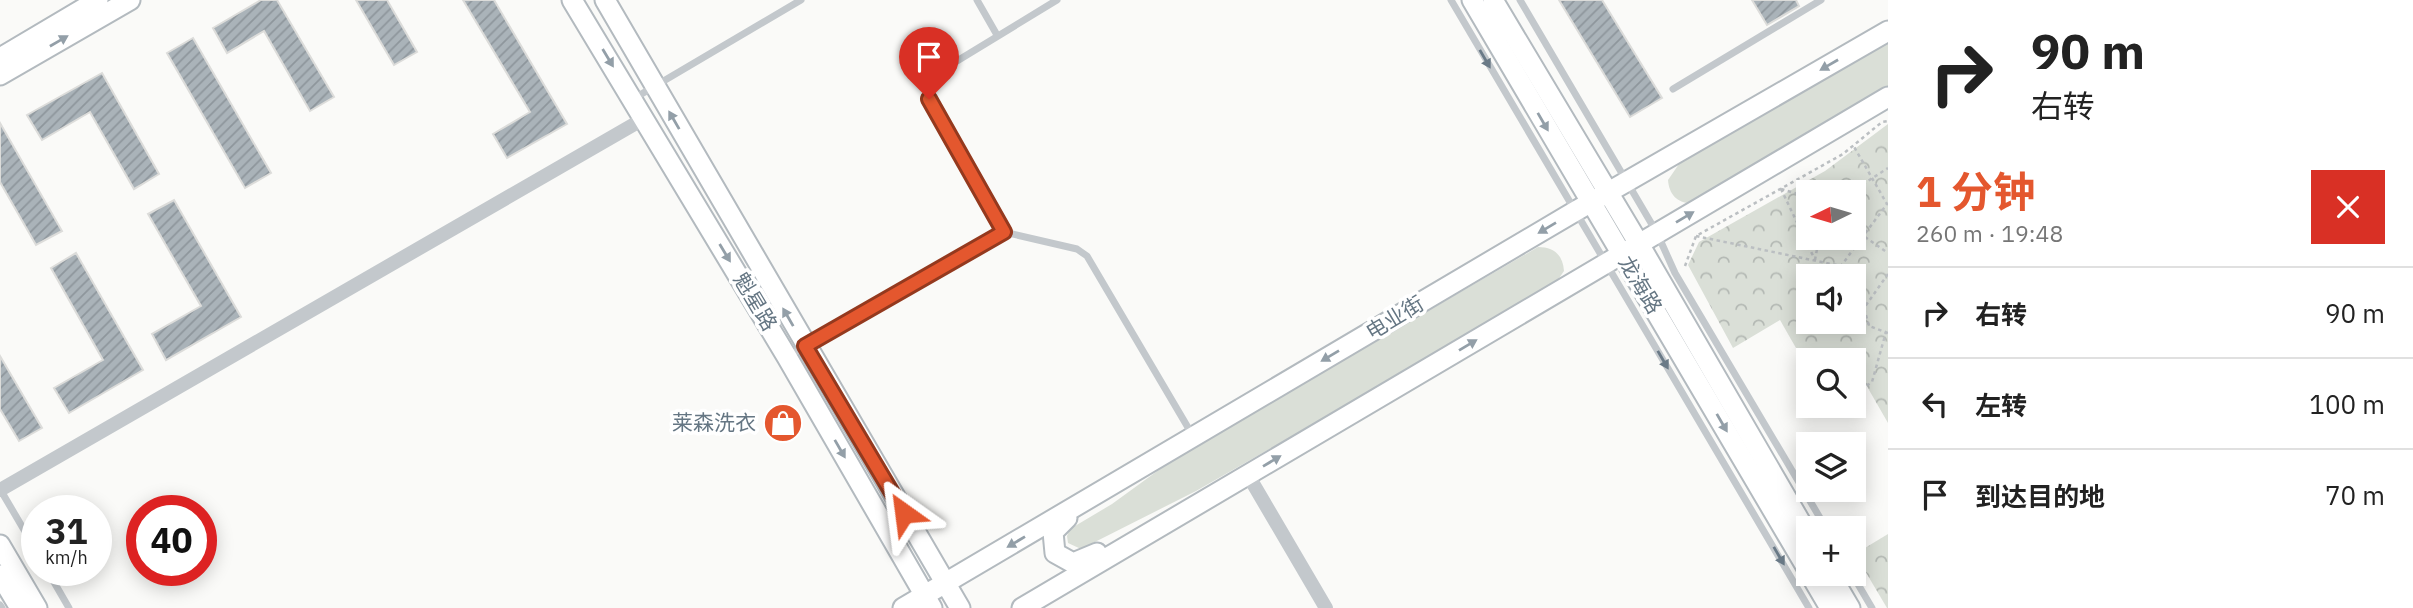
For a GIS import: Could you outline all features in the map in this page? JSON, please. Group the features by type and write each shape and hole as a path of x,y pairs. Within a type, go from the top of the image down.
{"street":[{"path":"0,58 98,0"},
{"path":"0,75 130,0"},
{"name":"魁星路","path":"572,0 787,357 928,602"},
{"name":"魁星路","path":"605,0 960,608"},
{"name":"龙海路","path":"1472,0 1590,203 1639,244 1796,516"},
{"name":"龙海路","path":"1493,0 1614,259 1796,551"},
{"name":"电业街","path":"903,608 928,602 946,584 1193,437 1888,31"},
{"path":"1023,608 1888,97"},
{"path":"0,489 645,118"},
{"path":"1138,470 1056,526 1052,539 1055,553 1066,561 1080,562 1133,533 1171,520"},
{"path":"1248,475 1326,608"},
{"path":"0,545 37,608"},
{"path":"0,575 20,608"},
{"name":"龙海路","path":"1817,586 1830,608"},
{"path":"1837,586 1850,608"}],"lane":[{"path":"632,100 801,0"},
{"path":"977,0 997,35"},
{"path":"1004,232 929,99 928,86 934,75 1057,0"},
{"path":"1451,0 1590,203"},
{"path":"1520,0 1657,233 1675,273 1819,516"},
{"path":"1672,89 1821,0"},
{"path":"787,357 1004,232 1077,249 1087,256 1193,437"},
{"path":"1614,259 1809,608"},
{"path":"0,489 21,525"},
{"path":"56,586 69,608"},
{"path":"1859,586 1872,608"}],"path":[{"path":"1686,271 1686,255 1696,236 1843,154 1882,122 1888,121"},
{"path":"1853,145 1887,204 1866,233"},
{"path":"1866,182 1888,168"},
{"path":"1781,189 1796,193"},
{"path":"1781,189 1815,260"},
{"path":"1696,236 1842,266 1854,250"},
{"path":"1866,237 1888,253"},
{"path":"1815,260 1817,250"},
{"path":"1866,386 1871,382 1887,333 1869,326 1864,308 1888,274"}],"green space":[{"path":"1888,41 1888,88 1693,203 1683,202 1672,194 1668,180 1679,164"},
{"path":"1888,124 1888,423 1866,385 1866,348 1796,348 1780,320 1733,348 1688,265 1699,242 1796,187 1796,250 1866,250 1866,180 1809,180"},
{"path":"1538,247 1553,250 1562,260 1564,271 1553,287 1196,491 1081,549 1068,543 1070,529 1112,504 1178,456"},
{"path":"1888,534 1888,608 1866,573 1866,547"}],"building":[{"path":"261,0 277,0 334,97 310,111 264,31 227,53 213,28"},
{"path":"356,0 387,0 417,52 394,65"},
{"path":"463,0 494,0 567,124 507,158 493,134 530,112"},
{"path":"1559,0 1602,0 1662,98 1630,117"},
{"path":"1752,0 1796,0 1799,6 1767,25"},
{"path":"193,38 271,173 245,188 167,53"},
{"path":"102,73 159,174 134,189 90,112 42,140 27,115"},
{"path":"0,123 62,231 36,245 0,182"},
{"path":"174,200 241,317 166,360 152,334 201,306 148,214"},
{"path":"76,253 143,370 69,413 54,388 103,360 51,268"},
{"path":"0,356 42,428 19,441 0,409"}],"place":[{"name":"莱森洗衣","path":"783,423"}],"route":[{"path":"904,513 805,346 1004,232 929,99"}]}
